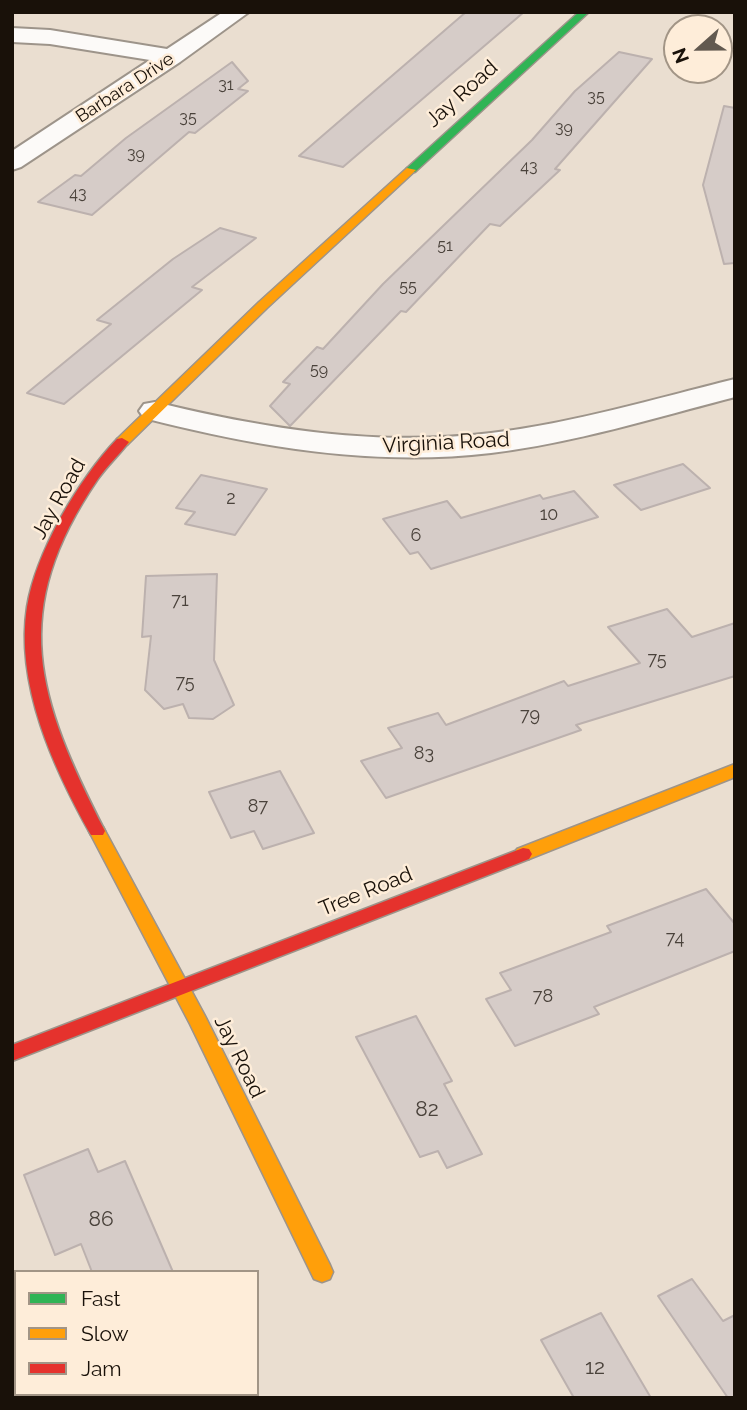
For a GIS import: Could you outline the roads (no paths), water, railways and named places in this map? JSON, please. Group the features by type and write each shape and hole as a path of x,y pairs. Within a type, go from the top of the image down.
{"street":[{"name":"Barbara Drive","path":"12,162 238,12"},
{"name":"Jay Road","path":"322,1272 182,989 91,815 57,741 41,694 32,640 38,587 57,540 78,500 103,463 130,432 155,411 228,336 585,12"},
{"path":"12,34 50,37 172,57"},
{"name":"Virginia Road","path":"155,411 223,430 289,440 349,446 421,447 486,444 539,436 735,388"},
{"name":"Tree Road","path":"12,1053 182,989 735,769"}]}
